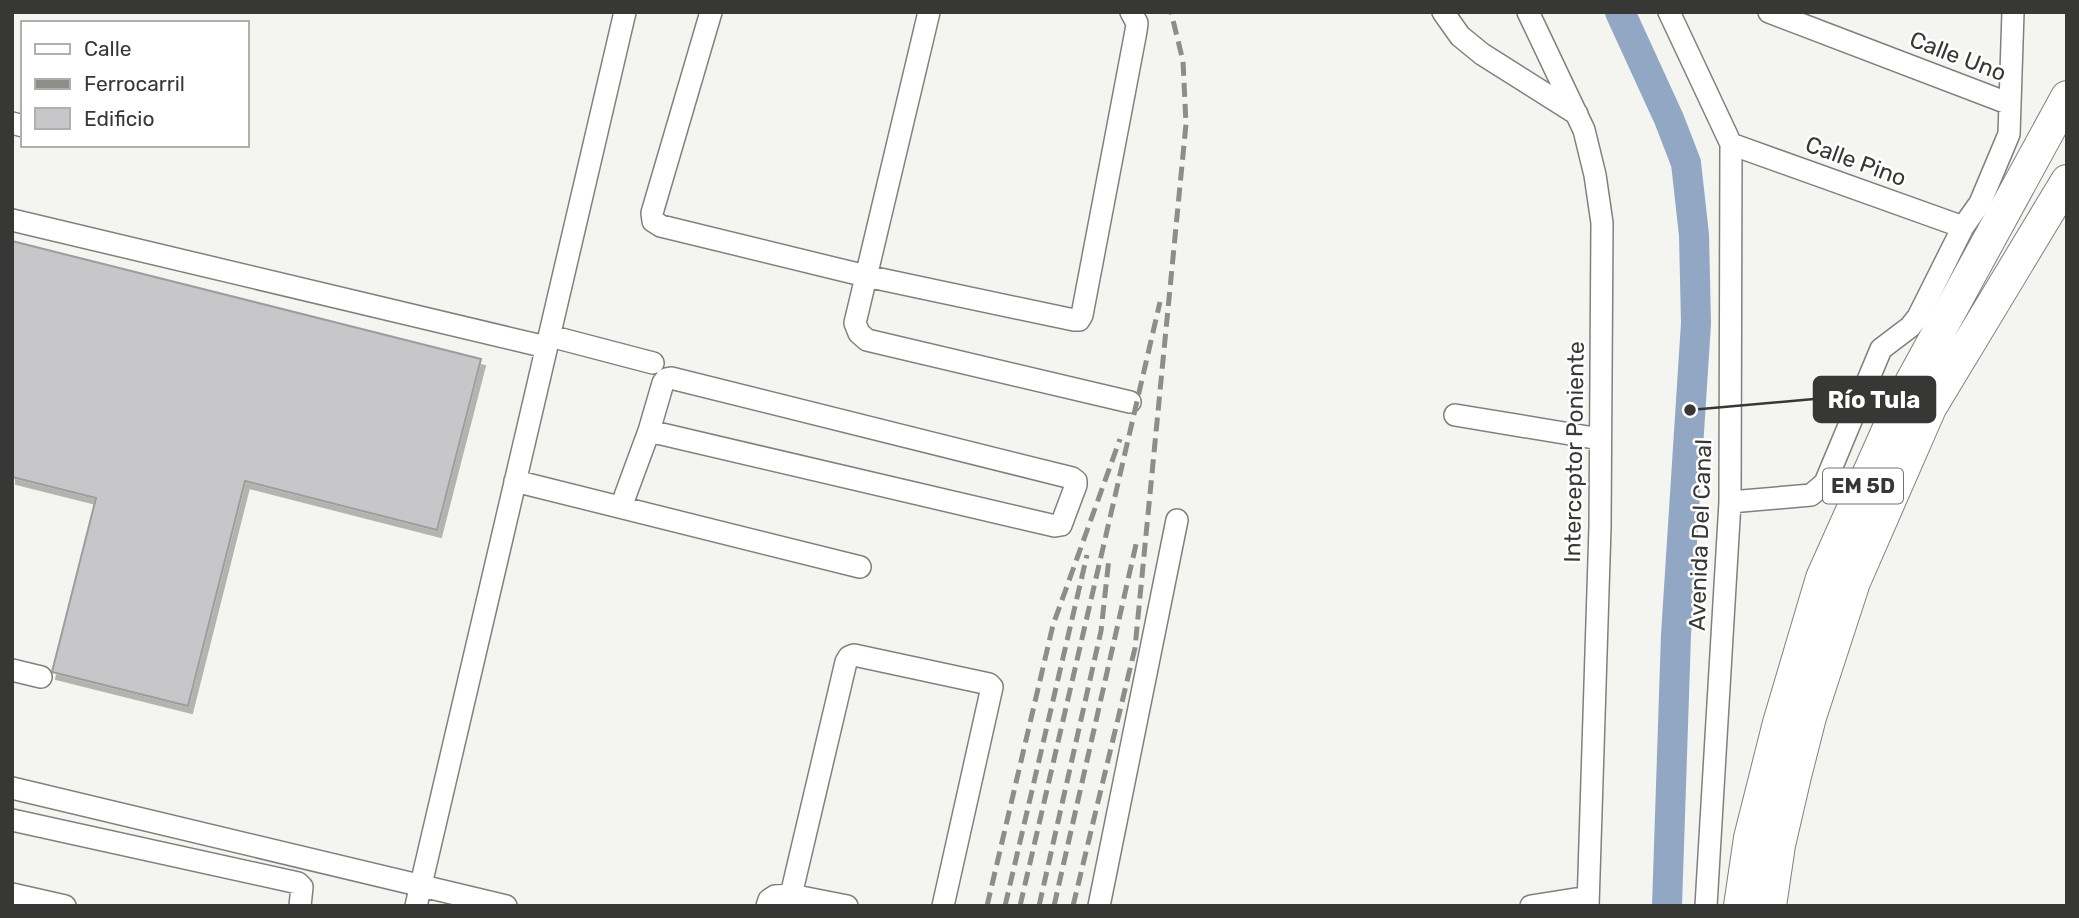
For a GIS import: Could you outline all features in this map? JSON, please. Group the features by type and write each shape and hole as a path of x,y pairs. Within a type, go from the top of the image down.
{"highway":[{"name":"EM 5D","path":"1740,906 1753,825 1779,723 1822,578 1901,401 2067,97"},
{"name":"EM 5D","path":"1770,906 1779,845 1810,717 1854,582 1930,408 2067,181"},
{"path":"1784,906 1792,850 1815,751 1810,717"}],"street":[{"path":"419,896 625,12"},
{"path":"711,12 652,213 653,221 661,226 866,276 1079,320 1136,31 1137,23 1130,12"},
{"path":"929,12 855,323 859,333 867,340 1130,402"},
{"path":"1443,12 1460,36 1482,54 1577,114"},
{"name":"Interceptor Poniente","path":"1528,12 1584,130 1602,223 1600,527 1588,901"},
{"name":"Avenida Del Canal","path":"1669,12 1731,144 1730,502 1706,906"},
{"name":"Calle Uno","path":"1769,12 2010,104"},
{"path":"1730,502 1811,495 1825,484 1881,349 1910,327 1918,317 1963,227 1980,203 2009,134 2013,12"},
{"name":"Calle Pino","path":"1731,144 1963,227"},
{"path":"12,220 653,363"},
{"path":"621,507 649,431 663,383 671,378 1072,478 1076,485 1065,520 1061,525 1055,526 649,431"},
{"path":"1455,415 1600,439"},
{"path":"515,481 860,567"},
{"path":"1099,906 1177,520"},
{"path":"791,895 846,662 853,655 921,668 989,684 992,687 943,906"},
{"path":"12,670 41,677"},
{"path":"12,788 419,896 506,906"},
{"path":"12,820 298,883 302,887 300,906"},
{"path":"12,894 65,906"},
{"path":"767,906 775,896 791,895 847,906"},
{"path":"1531,906 1588,901"}],"building":[{"path":"12,241 481,359 437,530 245,481 188,706 52,672 96,498 12,477"}],"waterway":[{"path":"1620,12 1686,163 1694,235 1696,323 1676,635 1667,906"}],"railway":[{"path":"1073,906 1135,648 1186,124 1183,61 1171,12"},
{"path":"1020,906 1160,302"},
{"path":"987,906 1053,625 1120,439"},
{"path":"1054,906 1137,540"},
{"path":"1005,906 1087,555"},
{"path":"1039,906 1101,631 1109,558"}],"place":[{"name":"Río Tula","path":"1690,410"}]}
